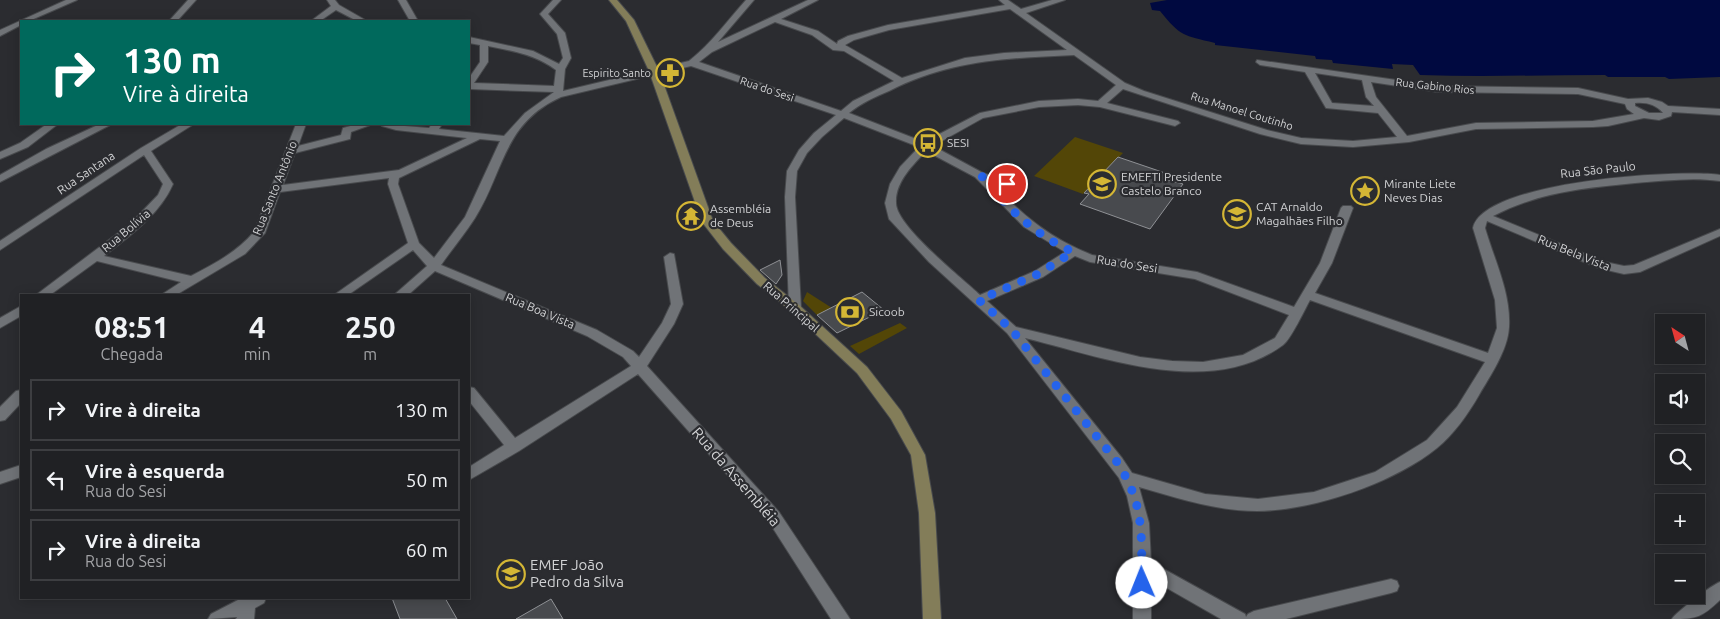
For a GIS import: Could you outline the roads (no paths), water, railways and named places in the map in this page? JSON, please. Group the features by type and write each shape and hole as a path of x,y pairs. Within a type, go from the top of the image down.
{"street":[{"path":"26,20 63,2 73,0"},
{"path":"174,20 192,0"},
{"path":"402,0 413,20"},
{"path":"401,294 434,266 470,217 506,139 528,115 559,92 561,69 567,58 561,33 544,14 557,0"},
{"name":"Rua Principal","path":"613,0 630,20 654,71 708,222 727,246 761,281 795,308 862,370 896,416 918,455 928,513 932,619"},
{"path":"709,50 717,37 750,0"},
{"path":"470,85 559,92 692,63 709,50 814,0"},
{"name":"Rua Manoel Coutinho","path":"1003,0 1122,85 1140,94 1264,132 1301,141 1353,144 1404,139 1476,126 1593,124 1644,115 1666,116 1668,114 1666,109"},
{"path":"901,81 841,46 843,41 888,28 1016,9 1061,0"},
{"path":"316,20 333,3 361,20"},
{"path":"774,19 815,33 836,48 846,49"},
{"path":"0,23 12,26"},
{"path":"0,33 20,23"},
{"path":"470,40 537,56 553,62 561,69"},
{"path":"470,83 484,62 484,43"},
{"path":"795,308 790,197 792,171 803,152 818,135 856,103 901,81 932,70 965,61 1004,56 1076,52"},
{"name":"Rua Gabino Rios","path":"1260,62 1438,89 1578,91 1630,102 1638,100 1650,102 1666,109 1720,112"},
{"name":"Rua do Sesi","path":"692,63 842,114 925,146 980,174 1020,188"},
{"path":"1308,70 1329,106 1382,110"},
{"path":"1366,79 1371,97 1404,139"},
{"path":"1100,104 1122,85"},
{"path":"1142,619 1140,516 1136,496 1128,478 1012,330 933,259 895,219 890,203 895,184 904,169 925,146 980,116 1039,104 1078,102 1100,104 1175,123"},
{"path":"1630,102 1630,107 1644,115"},
{"path":"0,156 24,145 52,125"},
{"path":"0,179 50,151 105,125"},
{"name":"Rua Santana","path":"0,246 145,150 186,125"},
{"name":"Rua Santo Antônio","path":"169,294 228,260 254,241 259,234 301,125"},
{"path":"290,151 346,137 346,130 364,125"},
{"path":"387,125 435,127 477,137 506,139"},
{"path":"434,266 414,244 393,184 394,176 477,137"},
{"name":"Rua Bolívia","path":"43,294 95,257 161,201 168,190 168,184 145,150"},
{"path":"276,189 399,172"},
{"name":"Rua do Sesi","path":"980,174 1008,208 1029,227 1073,252 1090,258 1197,276 1297,312"},
{"name":"Rua São Paulo","path":"1485,216 1519,198 1567,186 1699,175 1720,178"},
{"path":"1012,330 1140,362 1204,367 1246,359 1280,341 1309,295 1326,263 1347,208"},
{"path":"1128,478 1205,500 1258,505 1314,498 1380,476 1432,444 1462,411 1493,360 1503,328 1501,300 1479,228 1480,222 1485,216"},
{"name":"Rua Bela Vista","path":"1485,216 1602,265 1624,270 1636,268 1720,232"},
{"path":"341,294 414,244"},
{"path":"979,300 1038,274 1073,252"},
{"path":"470,473 639,367 668,324 677,304 670,256"},
{"path":"95,257 191,280"},
{"name":"Rua Boa Vista","path":"434,266 592,333 628,354 639,367"},
{"path":"1309,295 1493,360"},
{"path":"1,322 20,311"},
{"name":"Rua da Assembléia","path":"639,367 774,517 841,619"},
{"path":"470,393 514,446"},
{"path":"0,416 20,396"},
{"path":"0,478 20,471"},
{"path":"1141,565 1222,611 1240,619"},
{"path":"1254,619 1391,586"},
{"path":"1681,619 1706,602 1720,589"},
{"path":"216,619 249,604"}],"place":[{"name":"Espirito Santo","path":"670,73"},
{"name":"SESI","path":"928,143"},
{"name":"EMEFTI Presidente Castelo Branco","path":"1102,184"},
{"name":"Mirante Liete Neves Dias","path":"1365,191"},
{"name":"CAT Arnaldo Magalhães Filho","path":"1237,214"},
{"name":"Assembléia de Deus","path":"691,216"},
{"name":"Sicoob","path":"850,312"},
{"name":"EMEF João Pedro da Silva","path":"511,574"}]}
